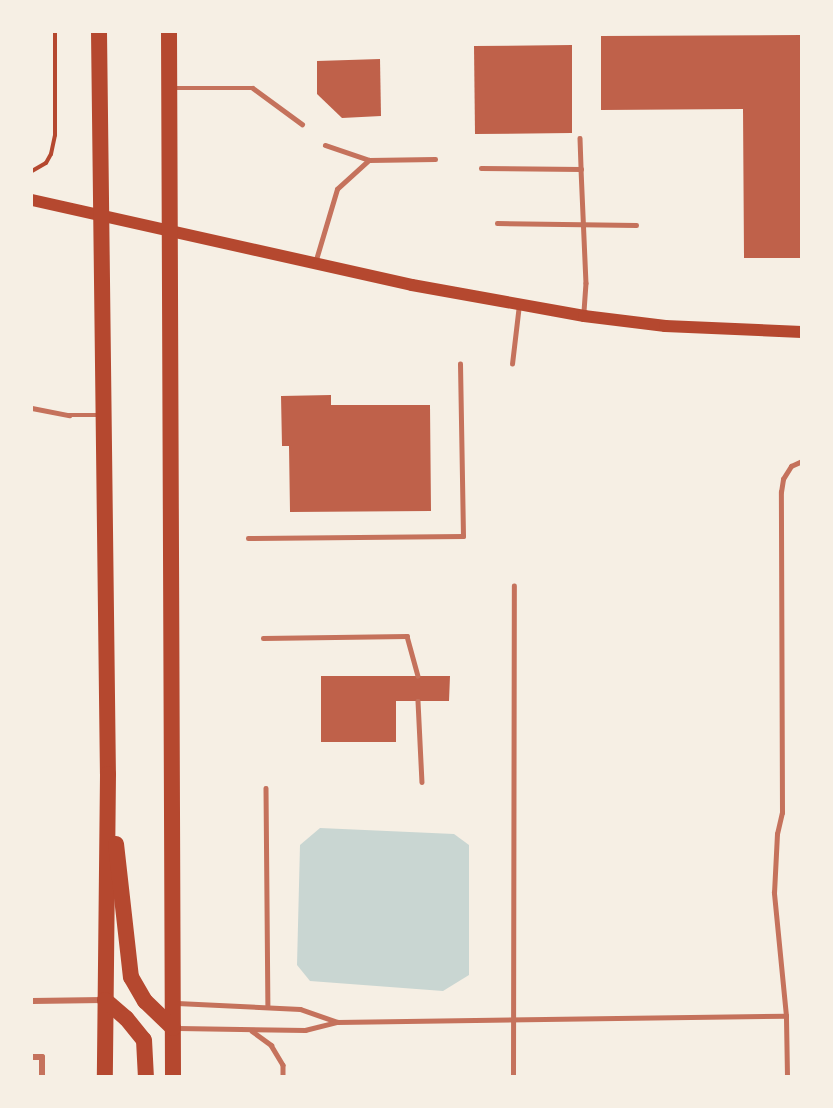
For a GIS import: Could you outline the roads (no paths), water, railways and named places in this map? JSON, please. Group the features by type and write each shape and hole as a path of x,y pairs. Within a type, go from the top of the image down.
{"highway":[{"path":"99,32 108,774 105,1077"},
{"path":"169,32 173,1077"},
{"path":"108,774 131,977 145,1000 174,1028"},
{"path":"105,1000 126,1018 144,1040 146,1077"}],"main road":[{"path":"32,200 315,263 584,316 665,326 801,332"}],"street":[{"path":"32,1001 105,1000"},
{"path":"32,1057 42,1057 42,1077"}],"lane":[{"path":"169,88 253,88 302,124"},
{"path":"580,138 586,283 584,316"},
{"path":"326,145 369,160 435,159"},
{"path":"315,263 337,189 369,160"},
{"path":"481,168 581,169"},
{"path":"497,223 636,225"},
{"path":"512,364 519,304"},
{"path":"248,538 463,536 460,364"},
{"path":"32,408 69,415 102,415"},
{"path":"787,1077 786,1016 774,893 777,834 782,813 781,492 783,479 791,466 801,460"},
{"path":"513,1077 514,586"},
{"path":"263,638 407,636 418,676"},
{"path":"418,701 422,782"},
{"path":"266,788 268,1007"},
{"path":"173,1003 300,1009 337,1022"},
{"path":"174,1028 252,1031 305,1030 337,1022 786,1016"},
{"path":"252,1031 271,1045 283,1065 283,1077"}]}
